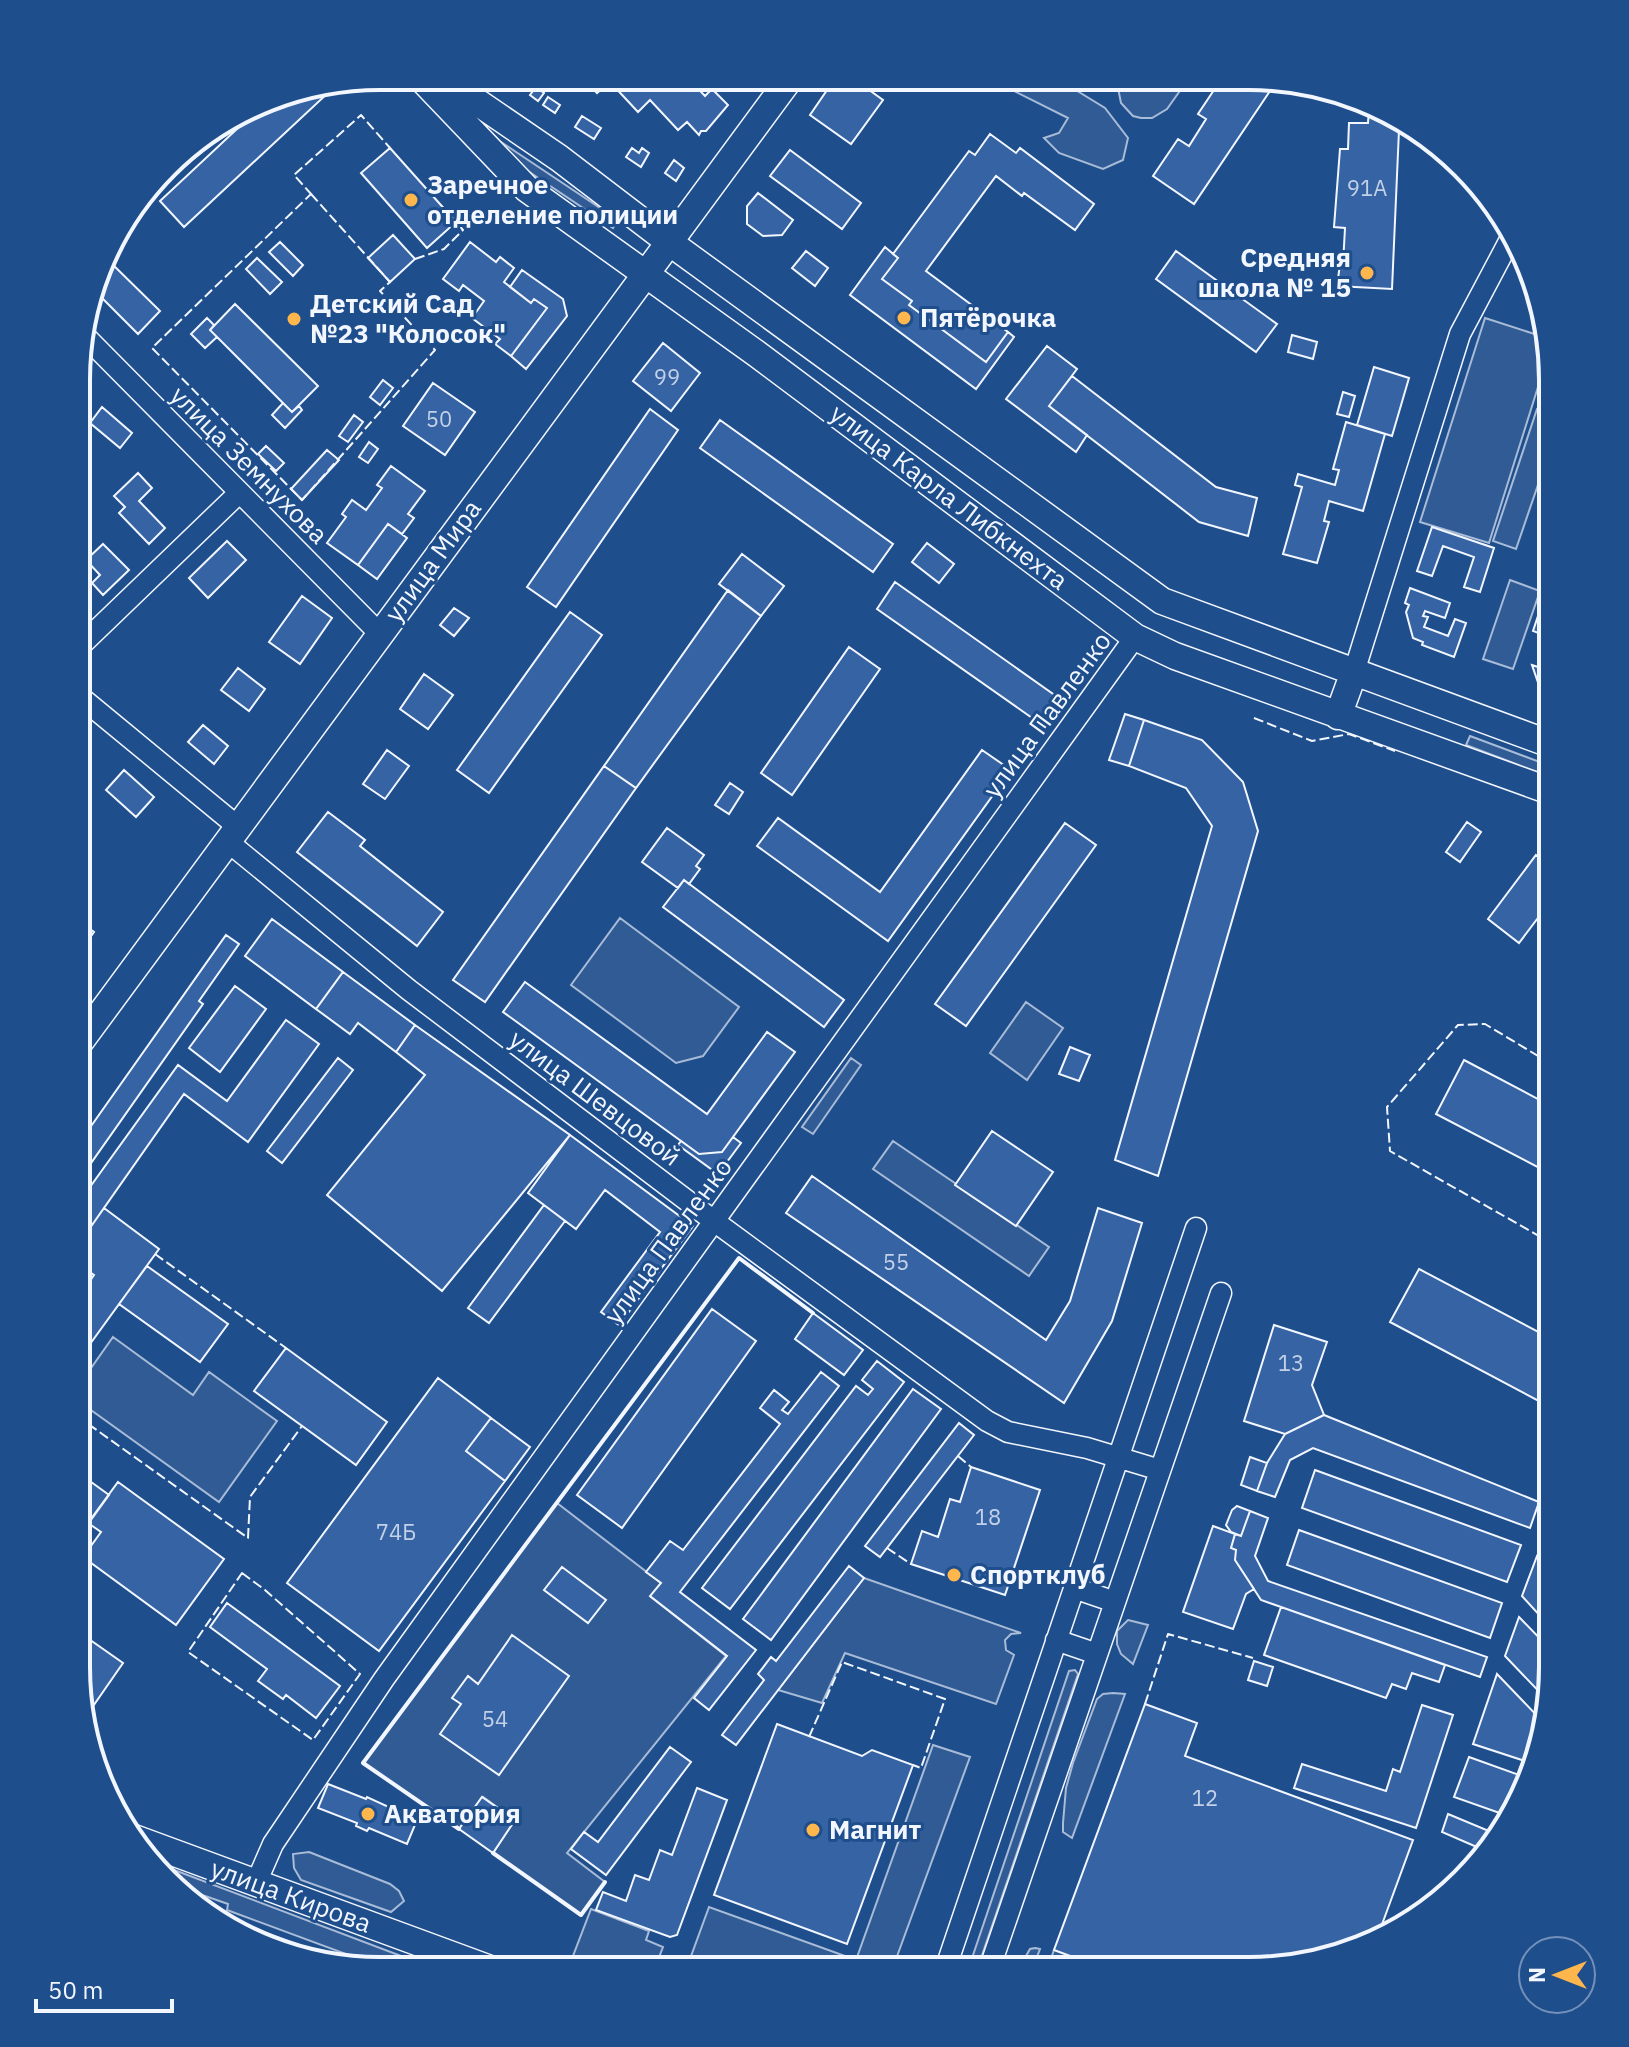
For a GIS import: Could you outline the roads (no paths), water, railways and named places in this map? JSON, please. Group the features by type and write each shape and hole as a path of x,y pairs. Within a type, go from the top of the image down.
{"main road":[{"name":"улица Карла Либкнехта","path":"447,90 527,189 757,354 1135,637 1175,656 1539,787"},
{"name":"улица Карла Либкнехта","path":"457,90 559,158 669,242 1162,601 1539,740"},
{"name":"улица Мира","path":"90,1028 781,90"},
{"path":"1338,716 1354,672"},
{"name":"улица Кирова","path":"150,1844 458,1957"}],"street":[{"path":"1354,672 1460,334 1506,247"},
{"name":"улица Земнухова","path":"92,343 380,634"},
{"path":"90,636 239,493"},
{"name":"улица Павленко","path":"256,1883 273,1844 323,1767 1135,637"},
{"name":"улица Шевцовой","path":"90,706 409,990 714,1221 987,1421 1008,1432 1118,1456 1160,1470"},
{"path":"949,1957 1196,1228"},
{"path":"993,1957 1221,1293"},
{"path":"1074,1588 1115,1602"},
{"path":"1056,1640 1097,1654"}],"place":[{"name":"Заречное отделение полиции","path":"411,200"},
{"name":"Средняя школа № 15","path":"1367,273"},
{"name":"Пятёрочка","path":"904,318"},
{"name":"Детский Сад №23 \"Колосок\"","path":"294,319"},
{"name":"Спортклуб","path":"954,1575"},
{"name":"Акватория","path":"368,1814"},
{"name":"Магнит","path":"813,1830"}]}
